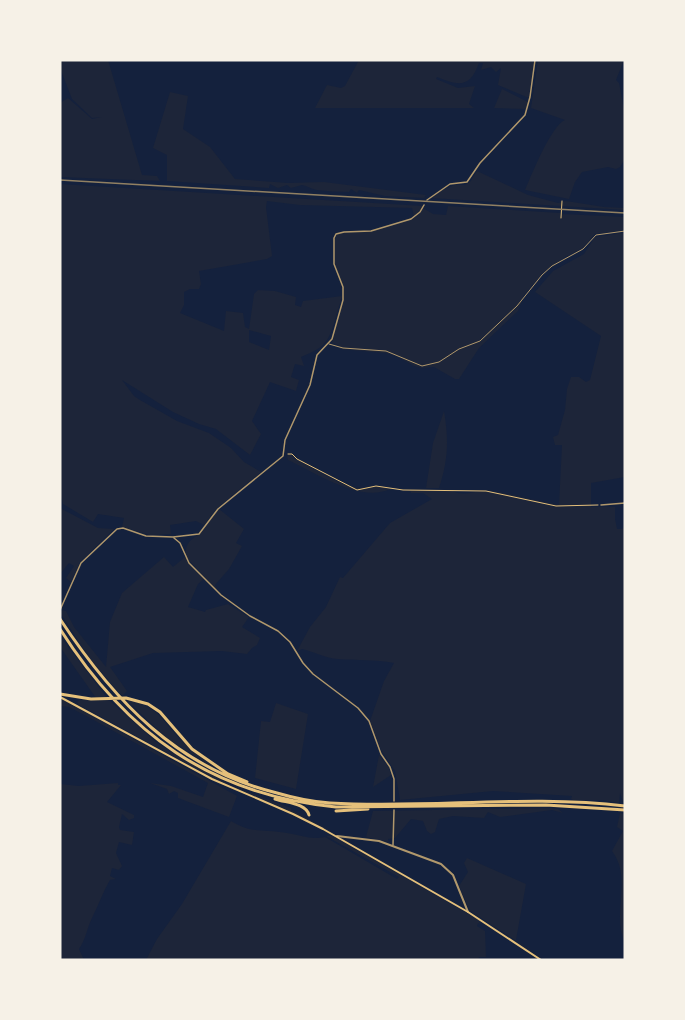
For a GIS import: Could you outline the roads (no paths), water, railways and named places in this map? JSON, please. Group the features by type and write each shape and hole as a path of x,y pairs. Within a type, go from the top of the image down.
{"highway":[{"path":"60,619 92,666 114,692 163,739 212,772 258,788 312,801 390,806"},
{"path":"60,629 108,694 132,719 158,740 212,772 262,794 304,807 309,815"},
{"path":"60,695 80,698 126,698 148,704 160,712 182,739 198,754 228,774 258,788"},
{"path":"73,704 80,698"},
{"path":"262,794 321,806 382,808"},
{"path":"336,812 399,805 546,805 625,808"}],"main road":[{"path":"60,695 212,779 288,812 333,835 468,912 542,960"}],"street":[{"path":"427,200 450,184 467,182 480,163 522,119 529,101 535,60"},
{"path":"60,610 81,563 115,530 123,528 146,536 193,535 202,531 218,509 283,456 287,437 310,385 317,355 332,339 343,300 343,287 334,264 336,234 371,231 411,219 424,205"},
{"path":"601,505 625,503"},
{"path":"173,537 180,543 189,563 221,595 234,606 278,631 290,642 308,669 358,708 369,721 381,754 390,767 394,779 394,801"},
{"path":"180,543 181,537"},
{"path":"393,845 394,810"},
{"path":"333,835 393,845 448,868 468,912"}],"lane":[{"path":"328,344 343,348 386,351 422,366 433,364 459,349 480,341 517,306 542,275 552,266 583,249 596,234 625,231"}],"railway":[{"path":"60,180 625,213"}]}
